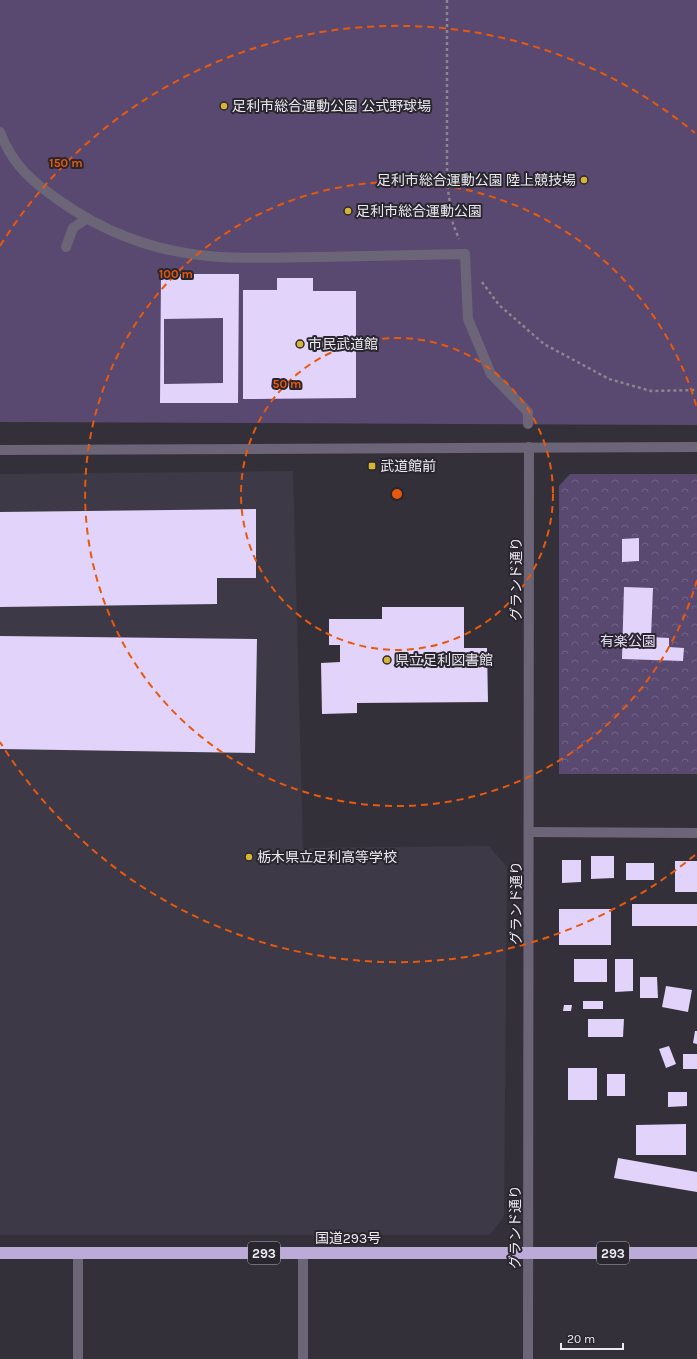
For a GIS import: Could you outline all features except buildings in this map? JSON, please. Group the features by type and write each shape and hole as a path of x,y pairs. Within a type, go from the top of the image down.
{"highway":[{"name":"国道293号","path":"0,1253 697,1253"}],"street":[{"path":"0,132 4,144 16,163 34,183 86,219 122,236 149,245 199,255 277,257 465,254 468,319 491,374 528,412 528,424"},
{"path":"66,247 73,228 86,219"},
{"name":"グランド通り","path":"528,1359 530,447"},
{"path":"0,450 697,447"},
{"path":"530,832 697,833"},
{"path":"303,1253 303,1359"},
{"path":"78,1254 78,1359"}],"path":[{"path":"447,0 447,183 453,224 465,254 478,277 499,305 544,344 609,379 651,391 697,390"}],"shaded area":[{"name":"栃木県立足利高等学校","path":"293,471 303,848 489,846 507,867 504,1216 490,1235 0,1235 0,474"}],"green space":[{"name":"足利市総合運動公園","path":"0,0 697,0 697,425 0,422"},
{"name":"有楽公園","path":"570,474 697,474 697,774 559,774 559,486"}],"place":[{"name":"足利市総合運動公園 公式野球場","path":"224,106"},
{"name":"足利市総合運動公園 陸上競技場","path":"584,180"},
{"name":"足利市総合運動公園","path":"348,211"},
{"name":"市民武道館","path":"300,344"},
{"name":"武道館前","path":"372,466"},
{"name":"県立足利図書館","path":"387,660"},
{"name":"栃木県立足利高等学校","path":"249,857"}]}
